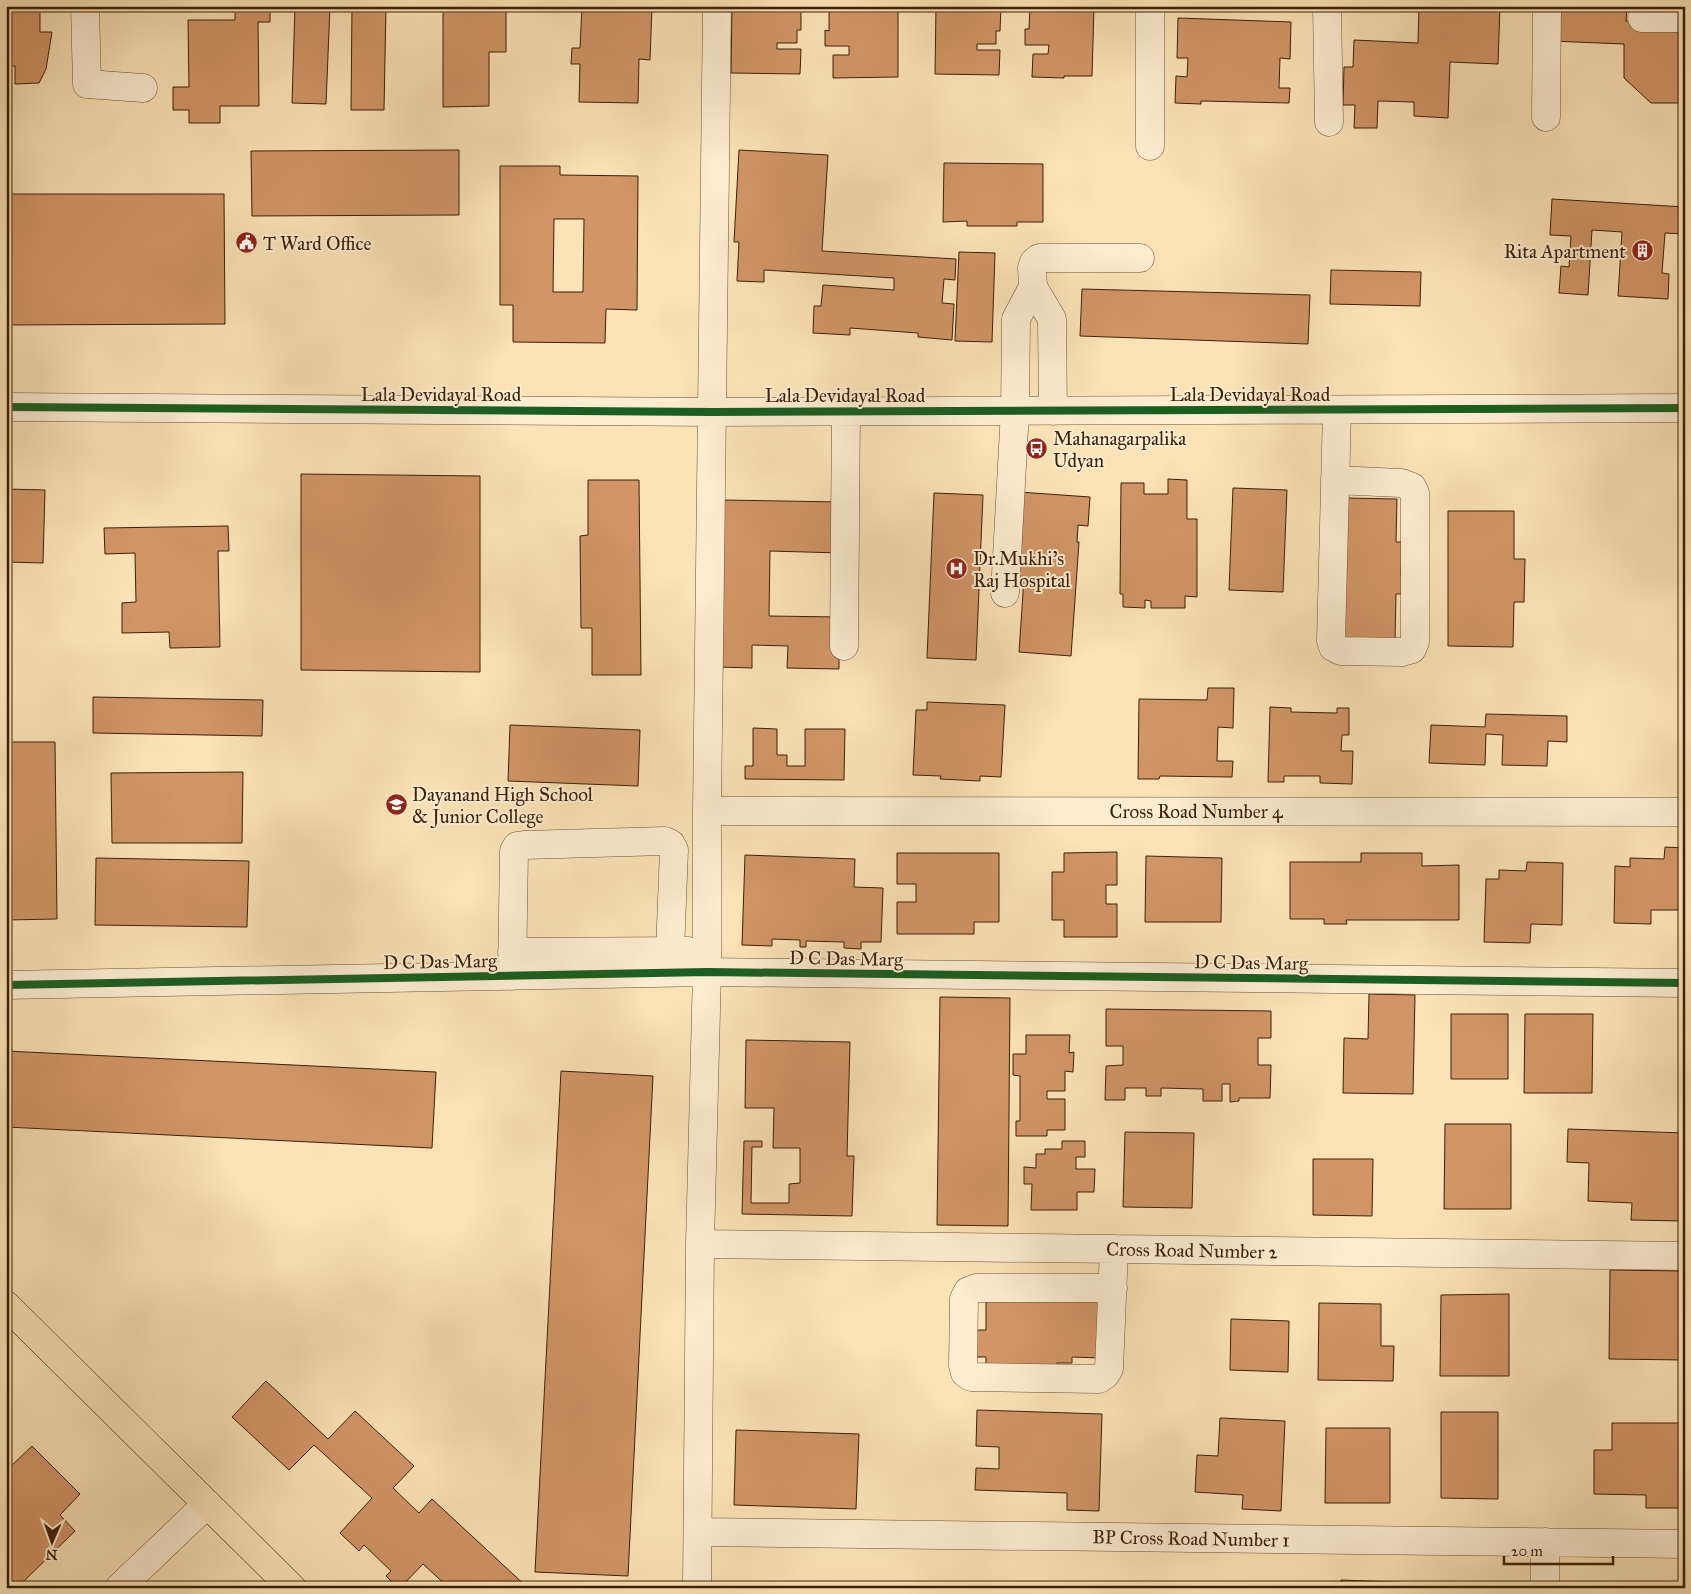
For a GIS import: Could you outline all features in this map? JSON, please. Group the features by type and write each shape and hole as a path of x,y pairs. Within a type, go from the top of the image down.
{"main road":[{"path":"6,1305 292,1588"}],"street":[{"path":"85,6 87,84 143,88"},
{"path":"697,1588 700,1244 707,962 707,811 717,6"},
{"path":"1150,6 1150,146"},
{"path":"1327,6 1329,122"},
{"path":"1546,118 1547,6"},
{"path":"1642,18 1685,18"},
{"path":"1053,411 1052,319 1033,287 1032,268 1034,262 1039,258 1140,258"},
{"path":"1005,593 1015,411 1016,319 1033,287"},
{"name":"Lala Devidayal Road","path":"6,407 713,412 1685,408"},
{"path":"1335,480 1401,483 1412,487 1415,494 1415,642 1412,649 1402,652 1341,651 1334,647 1331,641 1335,480 1337,410"},
{"path":"844,646 846,412"},
{"name":"Cross Road Number 4","path":"707,811 1685,812"},
{"path":"512,964 514,851 517,846 524,845 664,841 671,844 674,850 670,951"},
{"path":"673,882 707,883"},
{"path":"605,962 670,951 707,962"},
{"name":"D C Das Marg","path":"6,984 605,962 707,962 1685,983"},
{"name":"Cross Road Number 2","path":"700,1244 1685,1256"},
{"path":"1113,1288 976,1288 968,1291 964,1299 963,1365 965,1373 971,1377 1099,1379 1105,1375 1109,1369 1113,1288 1114,1250"},
{"path":"119,1588 207,1504"},
{"name":"BP Cross Road Number 1","path":"698,1532 1685,1544"},
{"path":"1545,1542 1545,1588"}],"building":[{"path":"6,6 40,6 40,32 52,32 46,69 39,83 15,84 15,66 6,66"},
{"path":"235,6 270,6 270,22 258,22 259,106 220,106 220,123 189,123 189,110 173,110 173,87 189,87 188,20 235,20"},
{"path":"295,6 330,6 326,104 292,103"},
{"path":"352,6 386,6 384,110 351,110"},
{"path":"443,6 506,6 506,52 489,52 489,106 443,107"},
{"path":"582,6 652,6 650,60 639,59 638,103 579,102 580,64 571,64 572,48 580,48"},
{"path":"732,6 801,6 801,30 797,30 797,43 777,43 777,49 801,49 800,74 731,73"},
{"path":"829,6 898,6 898,77 833,78 833,55 849,55 849,46 825,46 825,30 829,31"},
{"path":"936,6 1001,6 1000,31 996,31 996,44 977,44 977,50 1000,50 999,75 935,74"},
{"path":"1030,6 1094,6 1092,76 1064,76 1064,78 1032,77 1033,54 1048,54 1049,45 1025,45 1025,29 1029,29"},
{"path":"1419,6 1500,6 1498,64 1450,62 1448,118 1414,116 1414,102 1378,101 1377,128 1354,128 1355,105 1343,105 1344,67 1353,67 1354,40 1418,43"},
{"path":"1627,6 1626,21 1685,23 1685,103 1651,103 1624,78 1624,44 1551,41 1551,7"},
{"path":"1178,18 1291,22 1290,59 1280,58 1279,88 1290,88 1289,103 1201,101 1201,104 1175,103 1176,76 1187,77 1188,58 1177,58"},
{"path":"459,150 459,215 252,216 251,151"},
{"path":"739,150 828,155 822,251 956,259 955,280 944,279 942,303 954,304 952,340 918,337 918,333 850,328 850,335 813,333 814,306 821,306 823,285 894,290 894,278 764,270 764,282 737,281 739,242 734,242"},
{"path":"944,163 1043,164 1043,222 1017,222 1017,226 967,226 967,221 943,222"},
{"path":"500,166 560,166 560,175 638,176 637,310 606,309 605,343 513,342 513,305 500,305","holes":["554,219 584,219 583,292 553,292"]},
{"path":"6,194 224,194 225,324 6,325"},
{"name":"Rita Apartment","path":"1552,199 1685,207 1685,234 1665,233 1662,273 1669,274 1668,299 1618,296 1622,232 1592,230 1588,295 1559,293 1561,266 1569,267 1571,236 1550,235"},
{"path":"959,252 995,253 992,342 955,341"},
{"path":"1331,270 1421,272 1420,306 1330,304"},
{"path":"1082,289 1310,295 1308,344 1080,336"},
{"path":"301,474 480,476 480,672 301,670"},
{"path":"1168,479 1187,480 1187,519 1197,519 1197,597 1185,596 1185,608 1151,608 1151,601 1145,600 1145,608 1123,607 1123,594 1120,594 1121,483 1144,483 1144,494 1168,494"},
{"path":"588,480 639,480 641,675 592,675 592,628 581,628 580,536 588,535"},
{"path":"1233,488 1287,490 1283,592 1229,590"},
{"path":"6,489 45,490 43,563 6,562"},
{"path":"1019,492 1090,497 1088,526 1078,525 1077,542 1079,542 1071,656 1019,652 1024,578 1014,577"},
{"path":"934,493 983,495 976,660 927,658"},
{"path":"1348,498 1397,499 1396,542 1402,542 1401,576 1411,576 1410,594 1396,594 1395,640 1343,639 1341,544 1347,543"},
{"path":"723,500 841,502 841,553 770,551 769,616 839,617 839,669 787,668 788,646 752,645 752,668 720,667"},
{"path":"1448,511 1514,511 1514,559 1525,559 1524,602 1514,602 1513,647 1448,646"},
{"path":"228,526 229,551 218,551 220,647 170,648 169,632 122,633 122,603 136,602 135,553 105,554 104,528"},
{"path":"1208,688 1234,688 1233,728 1218,727 1217,761 1233,761 1232,777 1160,776 1159,779 1138,779 1139,699 1207,700"},
{"path":"93,697 263,700 262,736 93,733"},
{"path":"927,702 1005,705 1001,777 980,776 980,781 940,779 941,776 913,775 916,710 927,710"},
{"path":"1270,707 1291,708 1291,712 1337,713 1337,708 1349,708 1349,735 1342,735 1341,751 1353,751 1352,784 1320,783 1320,776 1284,776 1284,782 1268,782"},
{"path":"1486,714 1567,716 1567,742 1548,741 1547,766 1502,765 1503,735 1486,734 1485,765 1429,763 1431,725 1485,727"},
{"path":"510,725 640,730 638,786 508,781"},
{"path":"753,728 777,729 777,755 787,755 787,766 805,766 805,729 845,729 844,780 745,779 745,766 753,766"},
{"path":"6,742 55,742 57,919 6,920"},
{"path":"243,772 242,843 112,843 111,773"},
{"path":"1665,847 1685,848 1685,910 1651,910 1651,924 1614,923 1615,866 1630,867 1630,858 1664,859"},
{"path":"1117,852 1117,885 1106,885 1106,904 1117,904 1117,937 1064,937 1064,920 1052,920 1052,872 1064,872 1064,853"},
{"path":"897,853 999,853 999,922 974,922 974,934 897,934 897,902 916,902 916,884 897,884"},
{"path":"1361,853 1422,853 1422,866 1459,865 1459,920 1346,920 1347,924 1324,924 1324,919 1290,919 1290,862 1361,862"},
{"path":"745,855 855,859 854,887 883,888 881,942 861,942 861,949 844,948 844,942 806,941 806,947 800,947 800,940 772,939 772,946 742,945"},
{"path":"1146,856 1222,858 1221,922 1145,922"},
{"path":"96,858 249,861 247,927 95,925"},
{"path":"1527,862 1563,863 1562,925 1531,924 1530,943 1484,942 1486,879 1499,879 1499,870 1526,871"},
{"path":"1369,994 1415,995 1413,1094 1343,1093 1344,1038 1368,1039"},
{"path":"940,997 1010,998 1008,1226 937,1225"},
{"path":"1106,1009 1271,1011 1271,1038 1258,1038 1258,1065 1271,1065 1270,1098 1239,1098 1239,1101 1230,1102 1230,1084 1222,1084 1222,1101 1203,1101 1203,1089 1161,1088 1161,1096 1146,1096 1146,1088 1125,1088 1125,1100 1105,1100 1106,1066 1123,1065 1123,1046 1106,1046"},
{"path":"1451,1014 1508,1014 1508,1079 1451,1079"},
{"path":"1525,1014 1593,1014 1592,1093 1524,1093"},
{"path":"1026,1035 1070,1035 1069,1053 1074,1052 1073,1072 1065,1071 1065,1091 1047,1091 1047,1099 1065,1099 1065,1130 1047,1130 1047,1136 1016,1136 1016,1121 1020,1121 1020,1076 1013,1075 1013,1054 1026,1054"},
{"path":"746,1040 850,1042 847,1156 854,1156 852,1216 742,1214 744,1141 762,1141 762,1147 752,1147 751,1203 789,1203 789,1184 800,1183 800,1148 773,1148 774,1108 745,1108"},
{"path":"6,1051 436,1072 432,1148 6,1127"},
{"path":"561,1071 653,1076 628,1576 535,1572"},
{"path":"1445,1124 1511,1124 1511,1209 1444,1209"},
{"path":"1568,1129 1685,1133 1685,1199 1683,1199 1682,1221 1631,1220 1632,1203 1588,1201 1589,1163 1567,1162"},
{"path":"1125,1132 1194,1133 1192,1208 1123,1207"},
{"path":"1062,1141 1085,1141 1085,1157 1076,1157 1076,1169 1095,1169 1094,1192 1077,1192 1077,1210 1031,1210 1032,1184 1024,1184 1024,1167 1036,1168 1036,1154 1045,1154 1045,1149 1062,1149"},
{"path":"1313,1159 1373,1159 1372,1216 1313,1215"},
{"path":"1610,1270 1685,1271 1685,1360 1609,1359"},
{"path":"1509,1294 1509,1376 1440,1376 1441,1295"},
{"path":"986,1297 1101,1297 1102,1358 1072,1357 1072,1363 1057,1363 1057,1366 986,1372 986,1357 969,1357 970,1330 986,1330"},
{"path":"1319,1303 1381,1304 1381,1346 1394,1346 1393,1381 1318,1380"},
{"path":"1231,1319 1289,1321 1288,1372 1230,1370"},
{"path":"266,1381 328,1439 355,1411 414,1466 393,1488 419,1513 432,1499 528,1588 449,1588 423,1564 398,1588 386,1576 391,1571 364,1545 359,1551 340,1533 372,1498 314,1445 289,1470 232,1417"},
{"path":"977,1410 1102,1414 1099,1511 1067,1510 1067,1493 975,1490 976,1468 999,1469 999,1447 976,1446"},
{"path":"1441,1412 1498,1412 1498,1499 1441,1498"},
{"path":"1220,1418 1285,1421 1281,1511 1242,1509 1243,1495 1195,1492 1197,1455 1218,1456"},
{"path":"1612,1423 1685,1423 1685,1508 1646,1508 1646,1495 1594,1494 1594,1450 1612,1450"},
{"path":"1326,1428 1390,1428 1390,1503 1325,1503"},
{"path":"736,1430 859,1434 856,1509 734,1505"},
{"path":"32,1446 80,1494 60,1515 75,1531 17,1588 6,1588 6,1506 11,1501 6,1497 6,1471"},
{"path":"1341,1580 1475,1585 1475,1588 1340,1588"},
{"path":"1041,1585 1099,1588 1041,1588"}],"cycle path":[{"path":"6,407 713,412 1685,408"},
{"path":"6,985 707,972 1685,983"}],"place":[{"name":"T Ward Office","path":"247,243"},
{"name":"Rita Apartment","path":"1642,251"},
{"name":"Mahanagarpalika Udyan","path":"1037,449"},
{"name":"Dr.Mukhi's Raj Hospital","path":"957,569"},
{"name":"Dayanand High School & Junior College","path":"396,805"}]}
